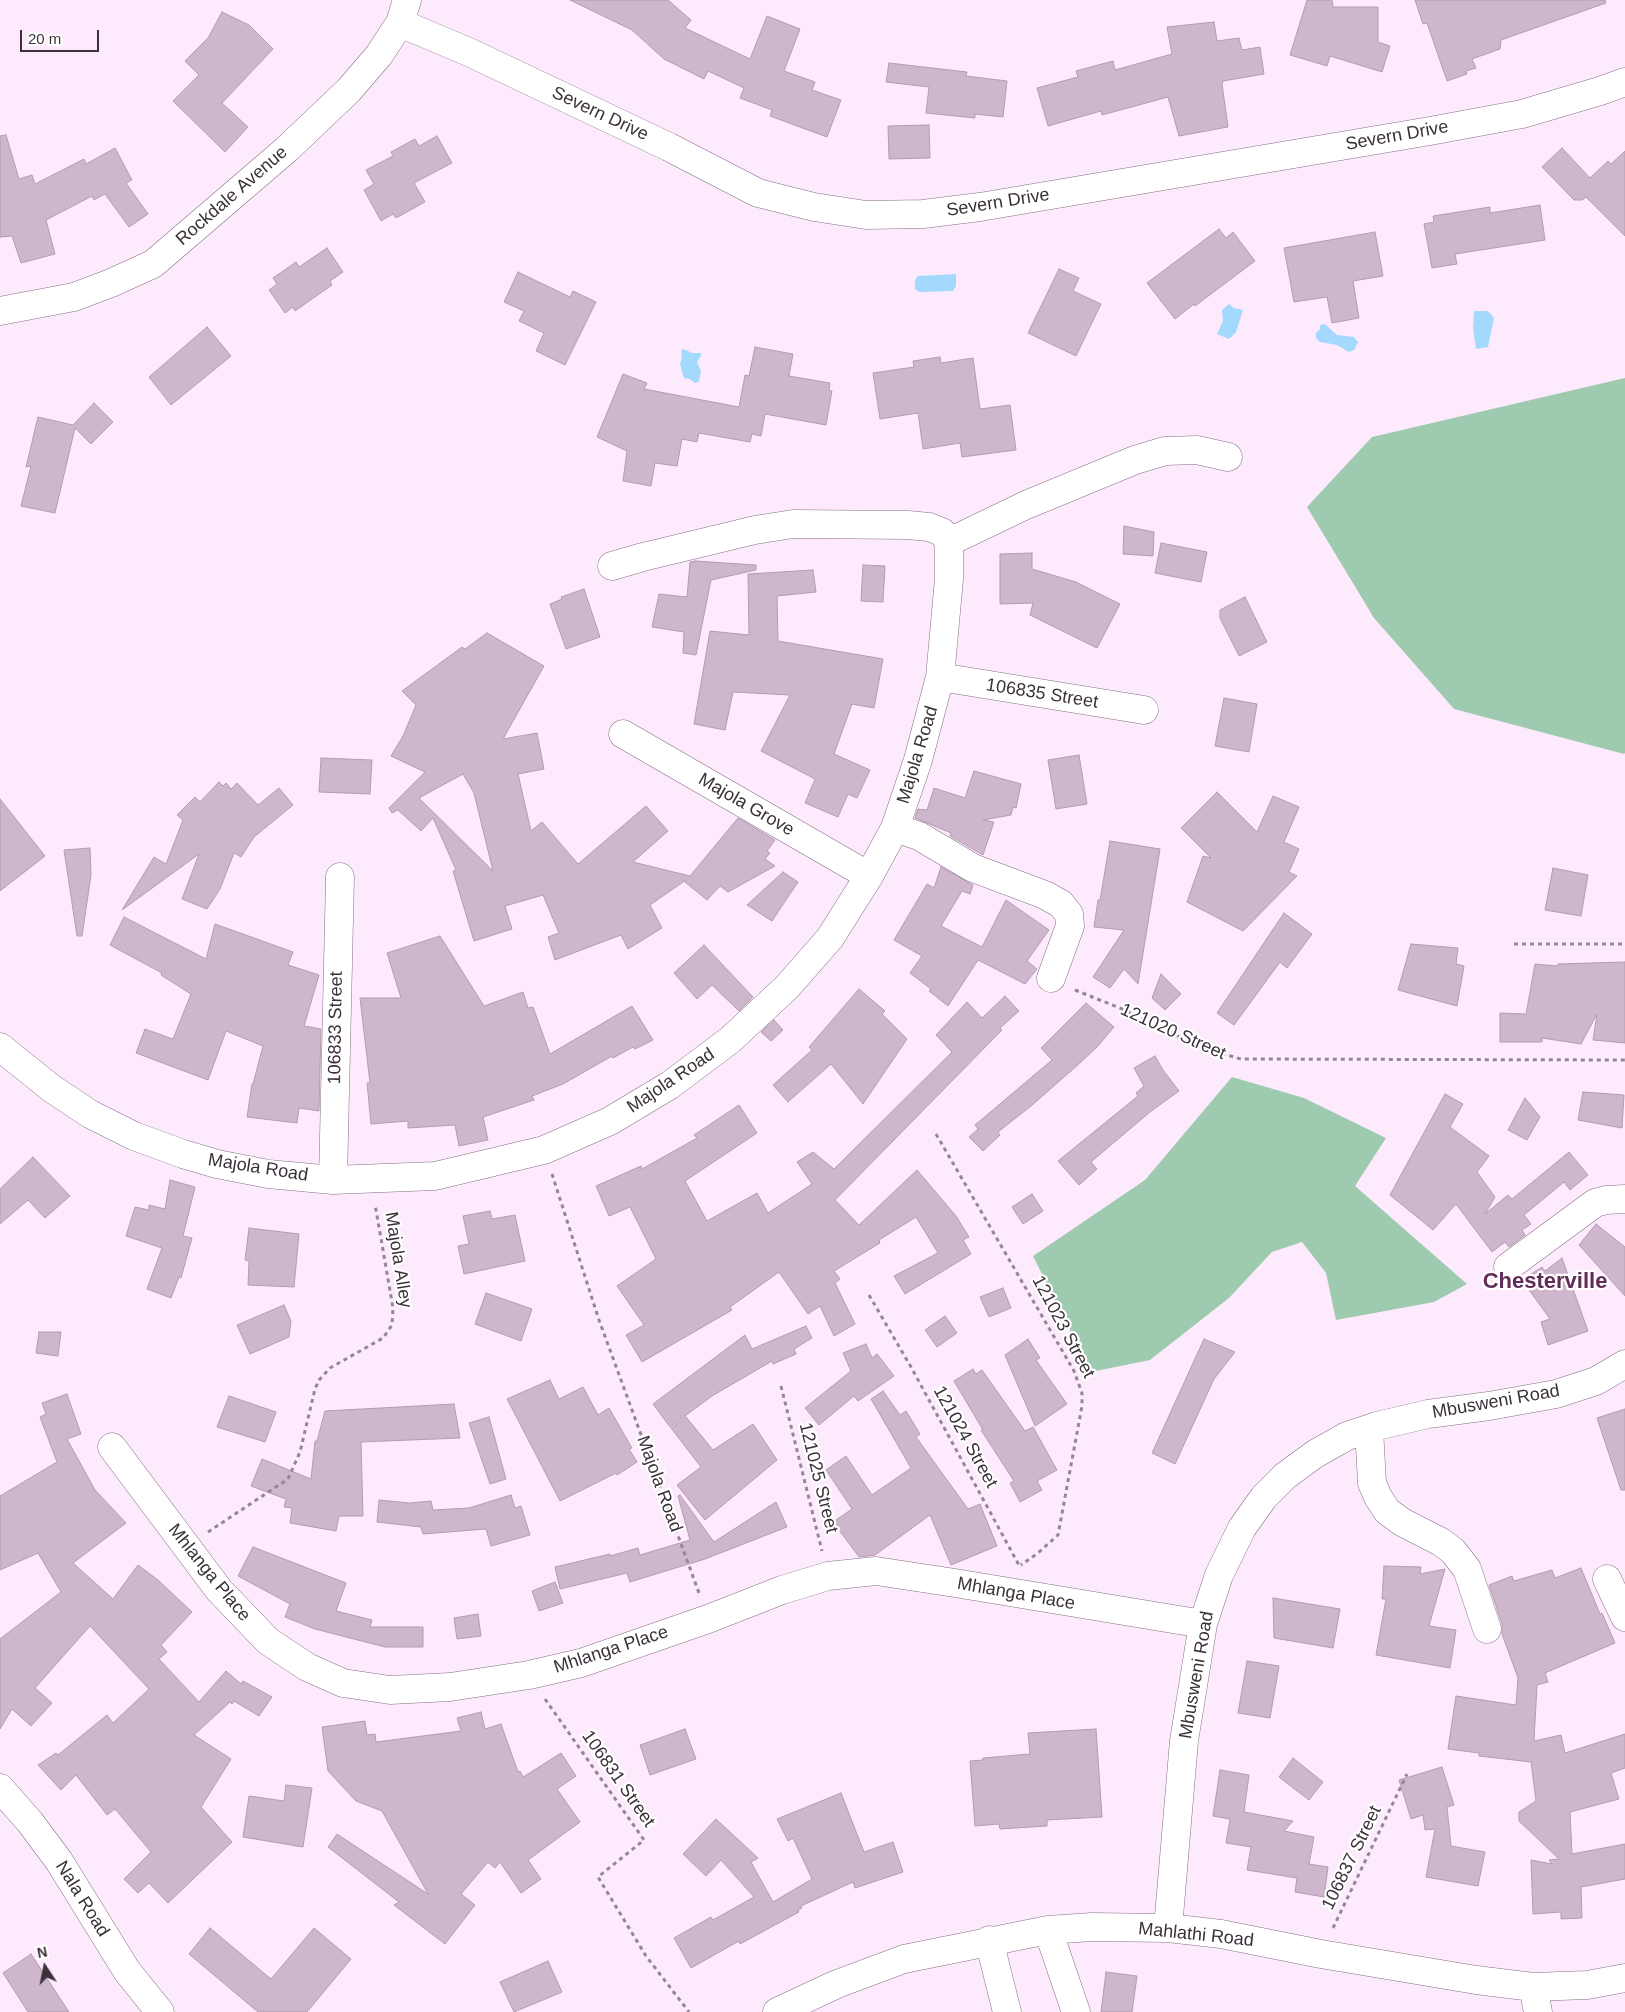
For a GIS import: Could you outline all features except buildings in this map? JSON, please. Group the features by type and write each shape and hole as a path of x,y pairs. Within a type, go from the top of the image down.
{"street":[{"name":"Severn Drive","path":"403,12 471,53 669,147 758,193 814,208 866,215 923,214 980,207 1430,131 1522,114 1625,82"},
{"name":"Rockdale Avenue","path":"0,311 74,297 111,284 153,264 287,149 335,103 379,55 403,12"},
{"path":"612,566 643,556 755,530 793,524 915,525 929,527 942,532 949,542 1026,506 1135,460 1166,451 1197,450 1228,457"},
{"name":"Majola Road","path":"0,1047 51,1088 90,1114 134,1136 217,1164 268,1174 333,1180 435,1176 544,1150 610,1121 670,1085 730,1040 787,987 830,938 869,876 895,828 921,750 940,678 949,579 949,542"},
{"name":"106835 Street","path":"940,678 1144,710"},
{"name":"Majola Grove","path":"624,734 869,876"},
{"path":"895,828 919,836 973,868 1045,895 1061,904 1069,914 1070,926 1051,978"},
{"name":"106833 Street","path":"333,1180 340,876"},
{"path":"1508,1267 1600,1200 1625,1200"},
{"name":"Mbusweni Road","path":"1168,1928 1184,1741 1203,1624 1219,1574 1242,1528 1264,1497 1285,1476 1315,1454 1347,1436 1369,1428 1428,1414 1489,1406 1556,1394 1596,1380 1625,1364"},
{"path":"1369,1428 1372,1483 1378,1497 1387,1511 1402,1522 1441,1542 1454,1552 1466,1569 1487,1630"},
{"name":"Mhlanga Place","path":"112,1447 219,1590 268,1641 307,1667 343,1683 390,1690 450,1687 529,1675 581,1663 782,1590 828,1576 876,1571 955,1582 1203,1624"},
{"path":"1607,1579 1625,1617"},
{"name":"Nala Road","path":"0,1788 30,1822 59,1861 126,1971 160,2012"},
{"name":"Mahlathi Road","path":"777,2012 838,1984 904,1959 989,1940 1048,1930 1092,1927 1168,1928 1221,1934 1321,1954 1476,1980 1535,2000 1587,1985 1625,1978"},
{"path":"1048,1930 1076,2012"},
{"path":"989,1940 1007,2012"}],"path":[{"path":"1514,944 1625,944"},
{"name":"121020 Street","path":"1051,978 1060,984 1127,1011 1200,1047 1241,1059 1625,1060"},
{"name":"121023 Street","path":"936,1134 1074,1371 1082,1393 1082,1406 1058,1534 1038,1553 1020,1566"},
{"name":"Majola Road","path":"544,1150 599,1320 708,1618"},
{"name":"Majola Alley","path":"185,1546 232,1518 288,1479 300,1452 315,1389 319,1380 330,1368 383,1338 392,1325 393,1308 371,1179"},
{"name":"121024 Street","path":"869,1295 911,1367 1020,1566 1029,1596"},
{"name":"121025 Street","path":"781,1386 828,1576"},
{"name":"106831 Street","path":"529,1675 644,1840 598,1878 646,1956 688,2012"},
{"name":"106837 Street","path":"1321,1954 1407,1774"}],"green space":[{"path":"1625,378 1624,754 1454,709 1374,618 1307,507 1372,437"},
{"path":"1232,1077 1304,1098 1386,1138 1355,1186 1467,1284 1434,1302 1336,1320 1326,1273 1302,1242 1272,1252 1229,1298 1150,1360 1091,1372 1033,1256 1145,1180"}],"water":[{"path":"956,274 956,286 953,291 919,292 915,289 915,280 918,276"},
{"path":"1229,304 1234,308 1243,310 1236,332 1229,339 1217,334 1223,321 1222,310"},
{"path":"1474,311 1488,311 1494,318 1488,347 1476,349 1473,328"},
{"path":"1325,324 1337,335 1354,337 1358,342 1354,350 1349,352 1337,345 1320,342 1316,338 1316,333 1320,329 1320,325"},
{"path":"684,349 692,353 702,354 697,362 701,371 699,382 695,383 690,379 684,378 680,364 682,358 681,350"}],"district":[{"name":"Chesterville","path":"1545,1282"}]}
